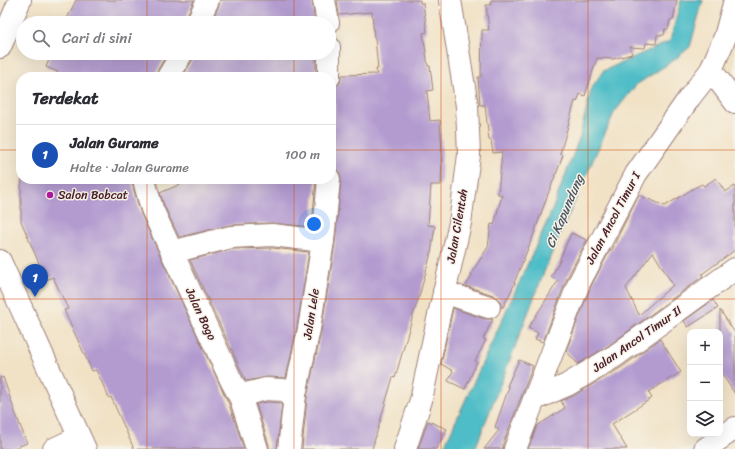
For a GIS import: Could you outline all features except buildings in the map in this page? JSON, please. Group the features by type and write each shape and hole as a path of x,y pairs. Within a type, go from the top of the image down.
{"street":[{"path":"0,47 20,0"},
{"path":"201,16 208,0"},
{"path":"324,0 327,16"},
{"name":"Jalan Cilentah","path":"405,449 421,400 460,223 469,155 467,106 450,0"},
{"name":"Jalan Ancol Timur I","path":"515,449 579,283 636,174 690,97 711,70 725,37 735,0"},
{"path":"171,72 178,60"},
{"path":"329,60 329,72"},
{"path":"711,70 735,102"},
{"name":"Jalan Bogo","path":"145,184 152,209 241,399 256,449"},
{"name":"Jalan Lele","path":"289,449 295,396 309,329 328,184"},
{"path":"172,252 231,237 272,235 322,241"},
{"path":"0,262 82,443 54,449"},
{"name":"Jalan Ancol Timur II","path":"535,399 567,385 615,356 735,269"},
{"path":"444,292 489,307"},
{"path":"241,399 250,393 266,390 283,390 295,396"},
{"path":"705,449 735,428"}],"water":[{"name":"Ci Kapundung","path":"681,0 703,0 690,47 674,60 636,85 614,113 550,257 475,449 443,449 551,213 580,136 591,89 603,71 670,41"}],"place":[{"name":"Salon Bobcat","path":"50,195"},
{"name":"Jalan Gurame","path":"35,297"}]}
